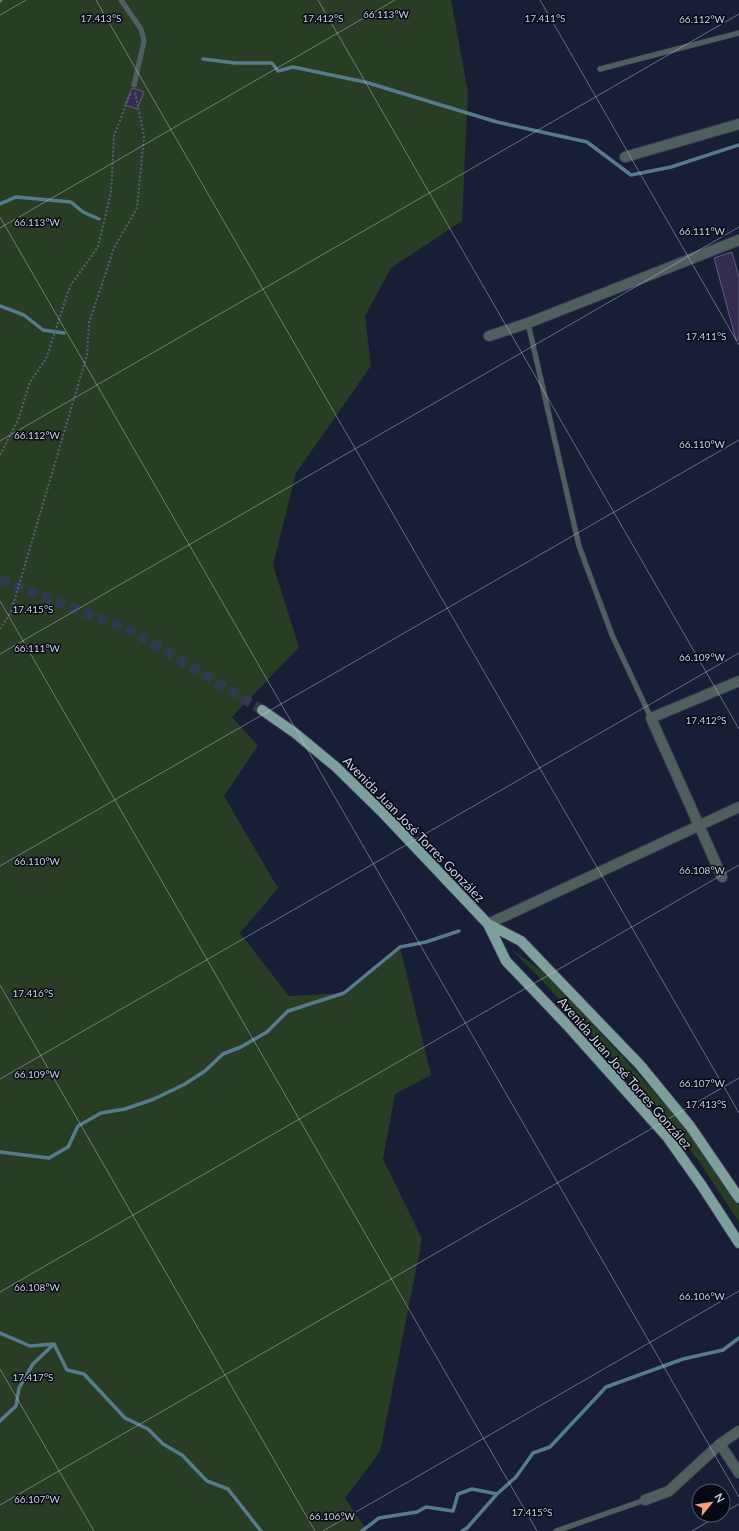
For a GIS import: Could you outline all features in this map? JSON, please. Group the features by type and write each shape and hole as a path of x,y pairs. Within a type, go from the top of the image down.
{"main road":[{"name":"Avenida Juan José Torres González","path":"262,710 336,767 384,813 488,924 506,961 567,1025 668,1138 702,1186 739,1243"},
{"name":"Avenida Juan José Torres González","path":"488,924 521,941 640,1065 690,1126 739,1198"}],"street":[{"path":"625,157 739,124"},
{"path":"489,336 528,323 739,240"},
{"path":"722,877 651,718 739,681"},
{"path":"488,924 739,807"},
{"path":"645,1500 669,1491 720,1444 739,1431"},
{"path":"720,1444 739,1473"}],"lane":[{"path":"121,0 141,29 144,41 134,85"},
{"path":"600,68 739,33"},
{"path":"528,323 579,546 612,635 651,718"},
{"path":"556,1531 645,1500"}],"path":[{"path":"0,455 18,420 30,382 46,359 70,286 98,247 111,192 114,136 134,85"},
{"path":"0,629 11,612 87,355 89,323 114,248 137,208 144,136 134,85"}],"green space":[{"path":"0,0 451,0 468,92 462,221 391,268 365,316 371,366 296,473 273,565 299,647 232,717 258,746 224,796 278,888 240,933 289,996 344,993 400,947 431,1075 395,1094 383,1159 422,1239 380,1452 345,1498 367,1531 0,1531"},
{"path":"511,949 546,974 673,1112 739,1206 739,1222 698,1160 657,1107 534,972"}],"building":[{"path":"132,88 144,92 137,109 125,105"},
{"path":"732,252 739,277 739,340 736,340 714,258"}],"waterway":[{"path":"203,59 235,63 272,63 278,71 293,67 365,82 497,122 587,142 631,175 671,167 739,145"},
{"path":"0,204 16,197 71,202 83,212 99,219"},
{"path":"0,306 24,315 43,330 64,333"},
{"path":"0,1152 49,1158 68,1147 78,1126 101,1113 125,1109 154,1099 185,1084 205,1071 223,1054 241,1047 267,1032 288,1011 344,993 400,947 426,942 459,931"},
{"path":"0,1333 30,1346 54,1344 67,1370 84,1374 125,1418 148,1429 163,1444 182,1455 207,1481 228,1489 261,1531"},
{"path":"362,1531 379,1518 417,1512 426,1507 453,1511 458,1494 472,1489 497,1494 516,1477 533,1453 550,1447 606,1387 683,1359 723,1350 739,1338"},
{"path":"0,1421 16,1406 19,1388 33,1364 54,1344"},
{"path":"462,1531 467,1528 497,1494"}],"tunnel":[{"path":"0,580 133,631 262,710"}]}
